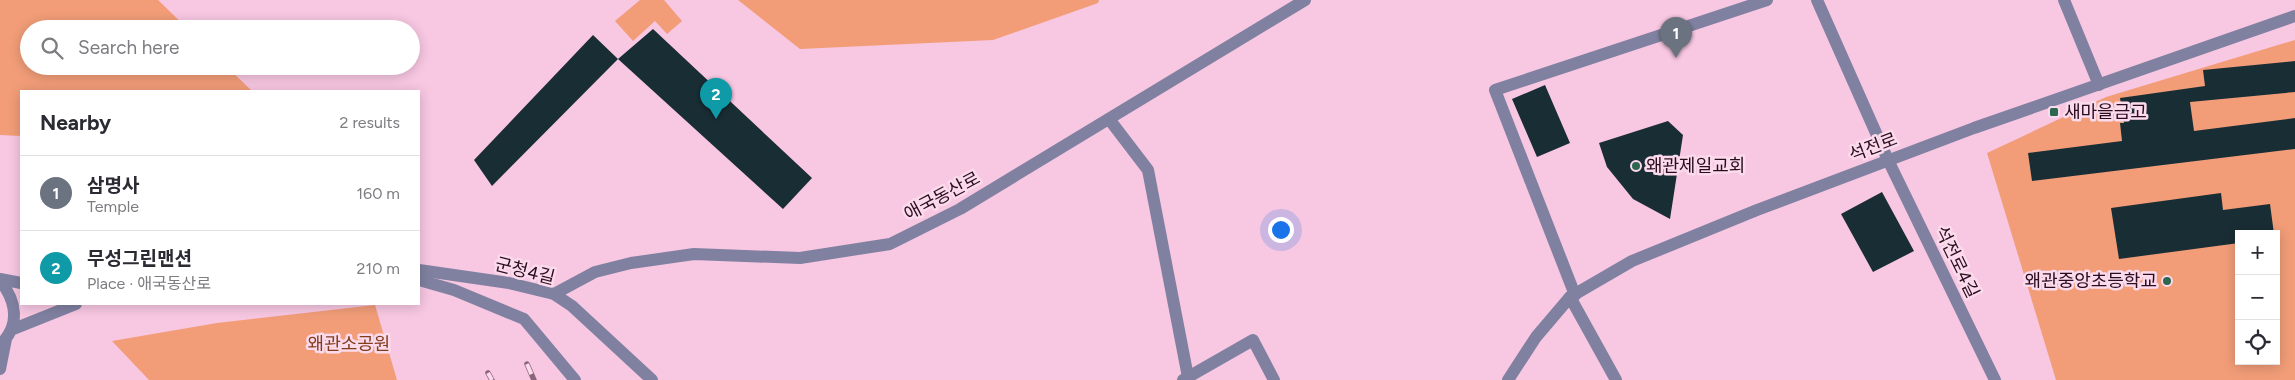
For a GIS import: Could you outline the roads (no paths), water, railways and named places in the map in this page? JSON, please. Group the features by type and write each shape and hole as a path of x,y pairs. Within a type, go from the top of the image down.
{"street":[{"name":"애국동산로","path":"554,294 595,272 631,263 694,254 800,258 890,244 960,209 1305,0"},
{"path":"1616,380 1573,296 1495,90 1767,0"},
{"name":"석전로4길","path":"1817,0 1888,160 1995,380"},
{"path":"2064,0 2099,84"},
{"name":"석전로","path":"1508,380 1536,337 1573,296 1632,261 1757,210 1888,160 2295,16"},
{"path":"1110,119 1148,170 1186,378 1253,340 1274,380"},
{"name":"군청4길","path":"420,270 509,283 554,294 572,306 652,380"},
{"path":"0,280 20,283"},
{"path":"0,280 10,294 14,312 5,338 0,369"},
{"path":"420,280 454,290 524,319 576,380"},
{"path":"5,338 74,305"}],"railway":[{"path":"527,364 534,380"},
{"path":"488,373 492,380"}],"place":[{"name":"삼명사","path":"1676,58"},
{"name":"새마을금고","path":"2054,112"},
{"name":"무성그린맨션","path":"716,119"},
{"name":"왜관제일교회","path":"1636,166"},
{"name":"왜관중앙초등학교","path":"2167,281"}],"park label":[{"name":"왜관소공원","path":"349,344"}]}
